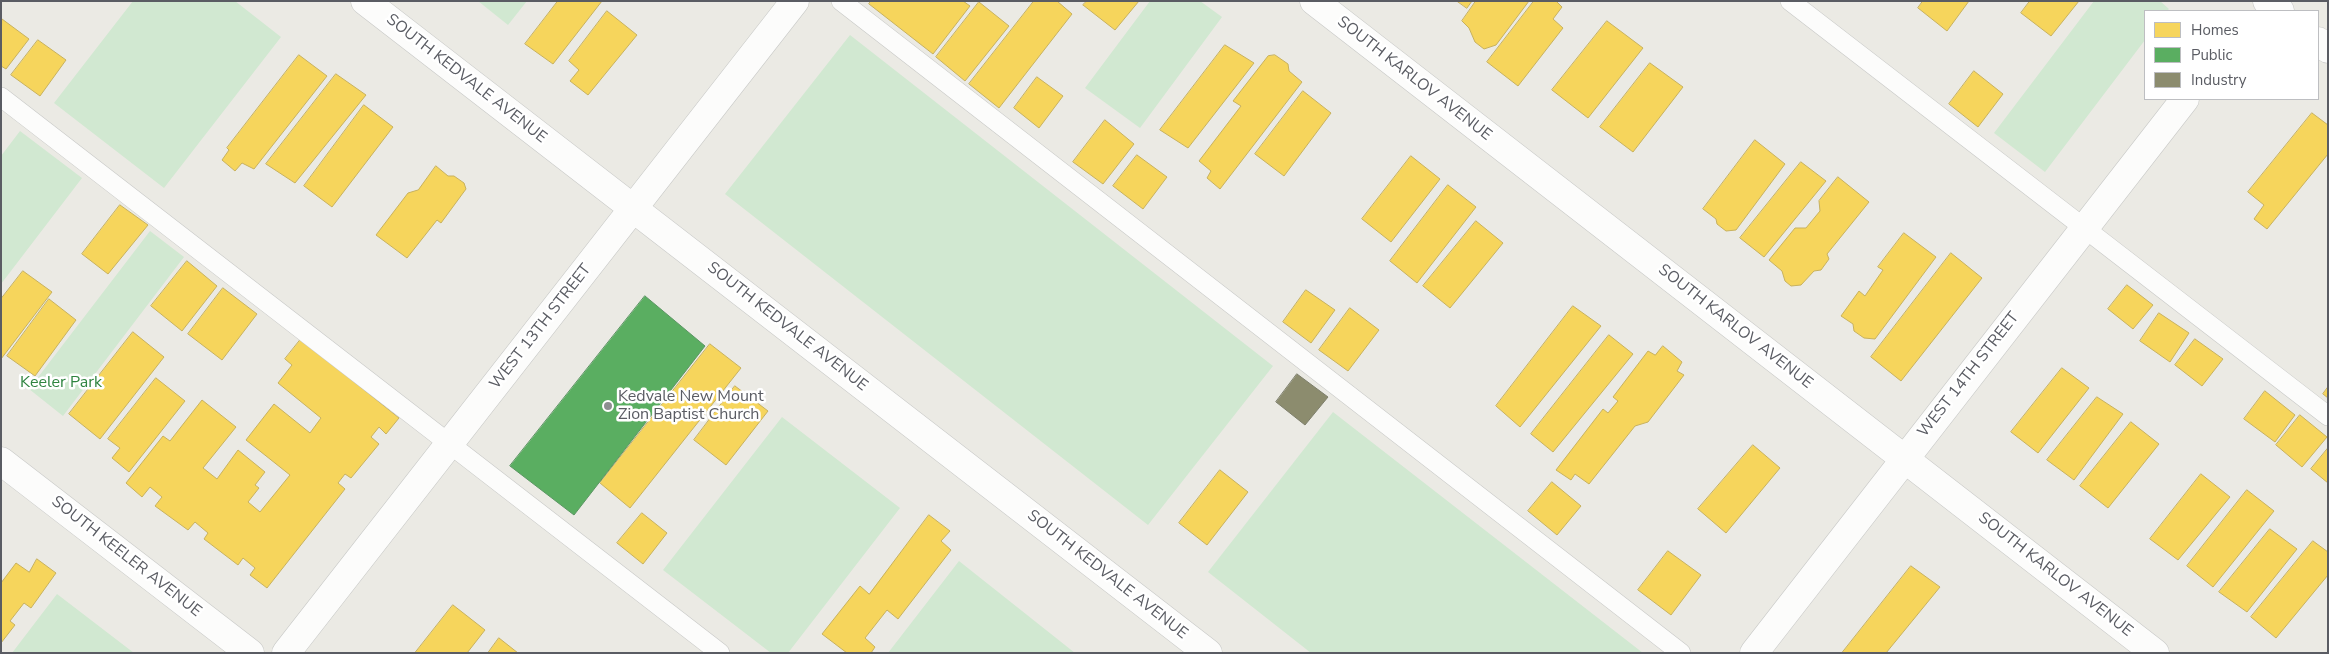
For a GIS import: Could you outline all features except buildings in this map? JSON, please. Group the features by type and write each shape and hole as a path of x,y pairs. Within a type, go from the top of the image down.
{"street":[{"name":"SOUTH KEDVALE AVENUE","path":"365,1 1208,653"},
{"name":"WEST 13TH STREET","path":"286,653 795,1"},
{"name":"SOUTH KARLOV AVENUE","path":"1314,1 2155,653"},
{"path":"2267,1 2279,10"},
{"name":"WEST 14TH STREET","path":"1754,653 2184,100"},
{"name":"SOUTH KEELER AVENUE","path":"1,461 250,653"}],"lane":[{"path":"841,1 1681,653"},
{"path":"1790,1 2328,416"},
{"path":"1,97 720,653"}],"green space":[{"path":"133,1 235,1 281,37 164,188 54,103"},
{"path":"478,1 527,1 508,25"},
{"path":"1150,1 1200,1 1222,17 1140,128 1085,88"},
{"path":"2094,1 2160,1 2169,9 2144,10 2144,41 2045,172 1994,133"},
{"path":"850,35 1273,366 1148,525 725,194"},
{"path":"20,131 82,178 1,284 1,156"},
{"name":"Keeler Park","path":"150,231 184,257 63,416 29,389"},
{"path":"1333,412 1643,653 1311,653 1208,572"},
{"path":"782,417 900,508 788,653 771,653 663,570"},
{"path":"959,561 1075,653 888,653"},
{"path":"57,594 134,653 12,653"}],"place":[{"name":"Kedvale New Mount Zion Baptist Church","path":"608,406"}]}
